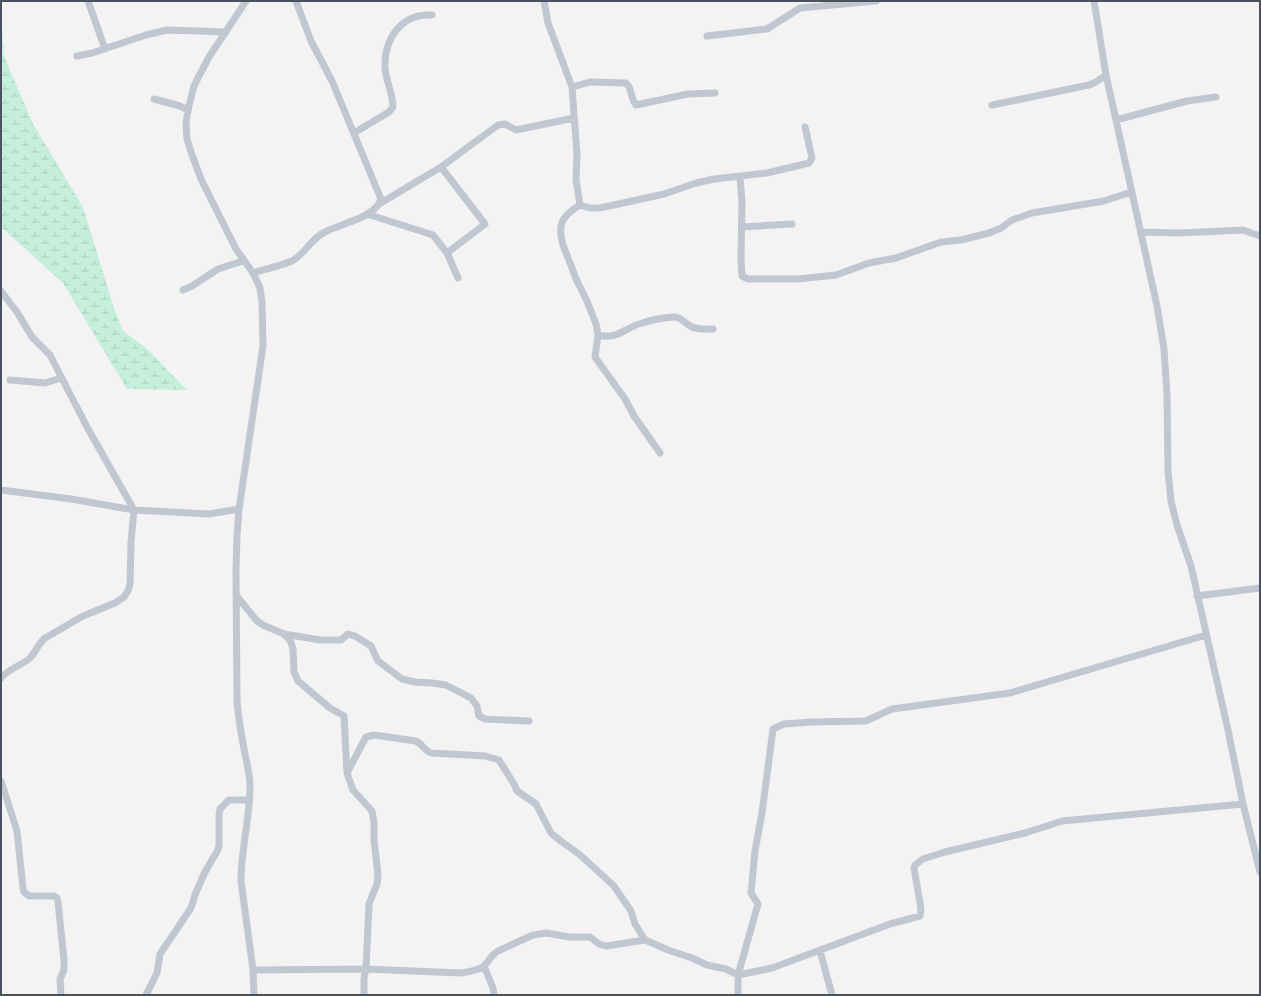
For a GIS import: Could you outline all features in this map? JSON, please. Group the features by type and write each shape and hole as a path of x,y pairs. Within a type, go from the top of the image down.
{"street":[{"path":"88,1 105,49"},
{"path":"246,1 209,57 194,86 186,123 191,152 211,202 243,261 253,273 260,288 262,302 263,346 239,509 236,570 236,700 239,724 248,764 250,785 241,867 241,881 253,970 254,995"},
{"path":"296,1 311,42 332,81 378,191 381,199 379,204"},
{"path":"544,1 548,23 572,87 577,154 576,180 580,205"},
{"path":"707,36 767,29 800,8 876,1"},
{"path":"1094,1 1106,75 1157,306 1164,349 1167,394 1168,471 1171,502 1191,566 1244,804 1257,848 1260,872"},
{"path":"354,133 389,112 393,107 385,66 388,50 397,28 411,18 432,15"},
{"path":"77,56 105,49 146,35 168,30 180,29 226,32"},
{"path":"992,105 1094,84 1106,75"},
{"path":"572,87 590,82 626,83 630,88 633,102 636,105 688,94 715,93"},
{"path":"1116,120 1187,101 1216,97"},
{"path":"154,99 180,106 188,110"},
{"path":"253,273 291,261 321,233 367,214 379,204 441,167 498,125 505,124 516,130 574,118"},
{"path":"580,205 590,208 614,205 664,194 696,183 714,179 767,173 809,163 812,158 804,127"},
{"path":"441,167 485,224 447,253"},
{"path":"740,177 742,276 748,280 806,278 836,275 869,263 896,258 941,242 976,237 1000,228 1012,220 1032,213 1104,201 1131,192"},
{"path":"580,205 568,214 561,223 561,238 577,281 596,324 598,336 595,354 596,359 626,400 634,416 660,453"},
{"path":"367,214 433,235 447,253 458,278"},
{"path":"742,227 792,224"},
{"path":"1141,232 1180,233 1243,230 1260,236"},
{"path":"183,290 198,283 218,270 243,261"},
{"path":"1,291 17,312 32,337 50,355 86,427 134,510 131,542 130,584 124,597 115,603 82,616 45,638 40,642 30,658 6,673 1,678"},
{"path":"598,336 617,336 642,323 674,317 681,319 697,329 713,329"},
{"path":"10,380 45,383 61,378"},
{"path":"1,490 71,499 134,510 209,514 239,509"},
{"path":"1197,596 1260,588"},
{"path":"236,595 257,621 263,625 284,634 320,640 341,640 348,634 355,636 371,646 378,661 402,679 415,682 446,685 471,698 481,718 529,721"},
{"path":"284,634 292,645 294,672 298,681 330,708 344,716 347,773 353,790 372,811 378,875 377,884 368,912 364,995"},
{"path":"738,995 738,975 758,904 751,893 755,851 762,814 773,728 784,724 866,721 892,709 1010,693 1206,635"},
{"path":"347,773 366,737 374,735 416,741 431,754 486,756 499,760 514,784 517,792 536,804 552,832 614,886 631,911 634,924 645,940 692,958 700,963 726,969 738,975 772,968 890,924 920,916 921,904 914,868 915,865 923,859 945,852 1030,832 1062,821 1244,804"},
{"path":"1,781 17,831 24,892 28,896 54,896 57,898 64,960 64,970 60,979 61,995"},
{"path":"146,995 157,972 160,954 191,908 204,874 218,850 218,816 220,809 229,800 249,800"},
{"path":"253,970 366,969 461,973 484,966 493,953 533,935 555,933 569,937 590,937 599,944 606,946 645,940"},
{"path":"820,951 832,995"},
{"path":"484,966 493,988 494,995"}],"green space":[{"path":"1,11 4,56 33,124 83,207 113,305 123,331 146,348 187,390 127,389 63,283 1,227"}]}
